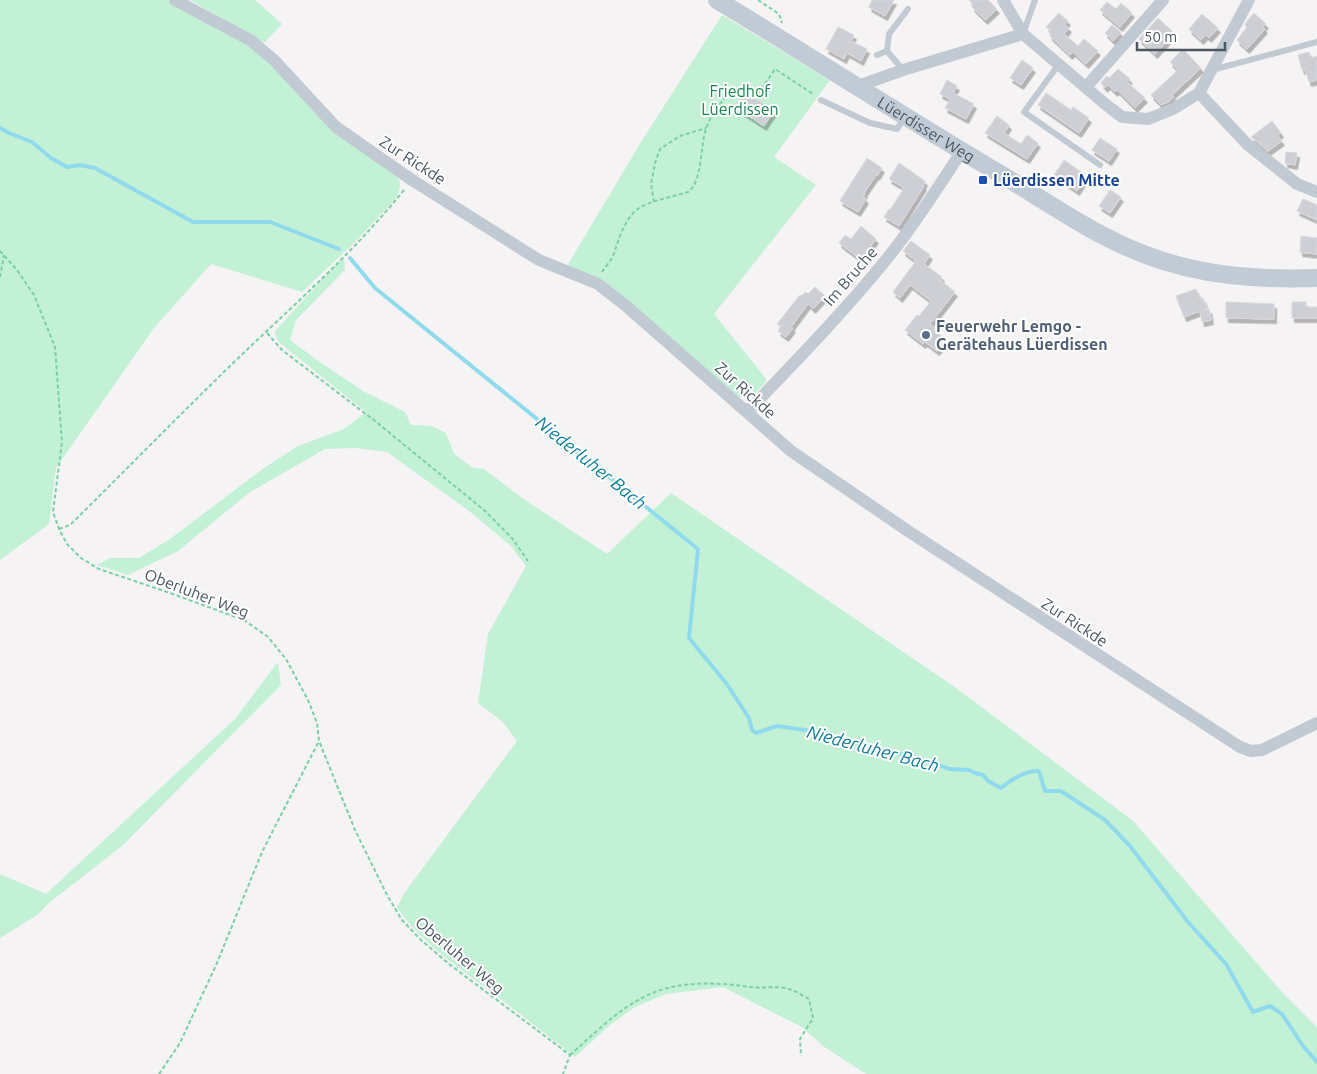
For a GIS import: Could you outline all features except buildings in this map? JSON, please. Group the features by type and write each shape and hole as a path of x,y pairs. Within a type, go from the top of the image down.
{"main road":[{"name":"Lüerdisser Weg","path":"717,0 962,151 1103,235 1146,255 1187,268 1227,275 1280,279 1317,278"}],"street":[{"name":"Zur Rickde","path":"175,0 250,40 274,60 336,126 360,145 412,180 539,260 598,284 624,304 748,411 791,451 876,510 1091,652 1240,747 1251,751 1262,750 1317,723"},
{"path":"1003,0 1023,34 1122,117 1148,119 1172,109 1199,93 1249,0"},
{"path":"1086,87 1163,0"},
{"path":"858,86 903,70 1023,34"},
{"path":"1199,93 1247,144 1296,184 1317,192"},
{"name":"Im Bruche","path":"748,411 853,299 882,265 917,218 962,151"}],"lane":[{"path":"1023,34 1035,0"},
{"path":"903,70 888,51 890,34 908,8"},
{"path":"1210,71 1317,42"},
{"path":"877,55 888,51"},
{"path":"1059,64 1024,112 1100,164"},
{"path":"822,100 870,123 897,129 905,116"}],"path":[{"path":"598,284 603,270 612,258 618,240 632,215 640,208 688,192 692,188 699,166 706,128 729,92 734,88 758,94 775,69 822,100"},
{"path":"654,202 651,184 655,163 660,150 680,136 706,128"},
{"path":"59,530 70,525 316,285 377,221 412,180"},
{"name":"Oberluher Weg","path":"0,251 17,270 34,295 55,347 62,442 53,512 59,530 67,544 81,558 99,569 170,592 244,620 268,636 286,659 308,700 317,723 319,741 355,830 387,895 402,920 421,940 449,964 570,1055"},
{"path":"0,276 4,255"},
{"path":"267,333 282,350 484,510 512,538 528,561"},
{"path":"159,1074 180,1043 217,963 262,852 319,741"},
{"path":"563,1074 570,1055 596,1031 642,998 662,989 698,984 735,985 754,988 788,988 809,999 813,1018 800,1039 801,1056"}],"green space":[{"path":"0,0 167,0 195,13 259,51 397,176 400,186 397,197 356,241 302,292 211,264 154,328 56,468 49,524 0,560"},
{"path":"190,0 255,0 282,24 264,43"},
{"name":"Friedhof Lüerdissen","path":"722,15 830,80 774,157 816,185 714,314 767,380 753,396 745,399 737,396 567,266 641,142"},
{"path":"344,256 345,270 296,320 290,340 363,391 405,412 411,425 432,426 446,433 454,454 473,468 484,469 525,500 607,554 671,493 956,688 1133,821 1282,992 1317,1027 1317,1074 866,1074 823,1046 802,1027 723,987 666,994 635,1007 610,1025 575,1057 440,953 406,920 397,907 405,892 517,741 503,722 478,703 488,634 526,566 510,545 469,511 387,452 355,448 325,449 250,492 178,551 128,575 97,565 110,558 139,558 170,539 264,468 298,446 344,429 366,412 277,340 275,331"},
{"path":"278,662 281,685 122,846 50,902 37,915 0,938 0,874 46,894 235,719"}],"waterway":[{"path":"0,128 32,142 51,158 67,167 80,165 95,168 193,222 270,222 339,249"},
{"name":"Niederluher Bach","path":"350,258 375,288 698,549 689,638 726,683 749,718 752,730 756,733 777,726 826,733 842,740 928,761 949,769 969,770 983,775 988,781 1001,788 1024,774 1039,771 1045,791 1061,791 1105,820 1130,846 1188,922 1226,964 1253,1012 1270,1006 1282,1014 1303,1046 1317,1062"}],"place":[{"name":"Lüerdissen Mitte","path":"983,180"},
{"name":"Feuerwehr Lemgo - Gerätehaus Lüerdissen","path":"926,335"}]}
